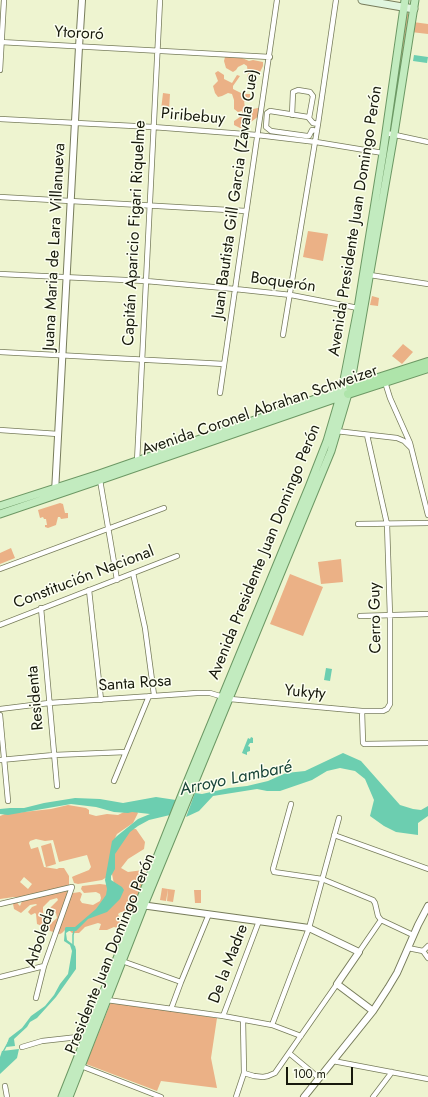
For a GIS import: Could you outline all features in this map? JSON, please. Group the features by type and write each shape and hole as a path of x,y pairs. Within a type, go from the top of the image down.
{"highway":[{"name":"Avenida Coronel Abrahan Schweizer","path":"345,392 428,362"},
{"name":"Avenida Coronel Abrahan Schweizer","path":"345,392 385,382 428,368"}],"main road":[{"path":"362,0 404,4 414,9"},
{"name":"Avenida Presidente Juan Domingo Perón","path":"334,431 345,392 362,319 394,134 415,0"},
{"name":"Avenida Presidente Juan Domingo Perón","path":"179,821 186,792 222,696 312,489 331,451 336,411 345,392 383,153 404,4"},
{"name":"Avenida Coronel Abrahan Schweizer","path":"136,464 321,404 345,392"},
{"name":"Avenida Coronel Abrahan Schweizer","path":"55,492 100,480 136,464 345,392"},
{"path":"321,404 331,405 336,411"},
{"path":"0,514 55,492 136,464"},
{"name":"Avenida Presidente Juan Domingo Perón","path":"171,822 230,699 312,489"},
{"path":"0,506 55,492"},
{"name":"Presidente Juan Domingo Perón","path":"141,905 179,821"},
{"name":"Presidente Juan Domingo Perón","path":"62,1097 89,1036 125,946 171,822"},
{"name":"Presidente Juan Domingo Perón","path":"69,1097 81,1066 89,1036 107,1000 122,961 125,946"}],"street":[{"path":"0,70 4,0"},
{"name":"Juana Maria de Lara Villanueva","path":"55,492 78,47 82,0"},
{"name":"Capitán Aparicio Figari Riquelme","path":"136,464 160,0"},
{"name":"Juan Bautista Gill Garcia (Zavala Cue)","path":"220,393 257,135 270,57 277,0"},
{"path":"283,335 316,142 336,0"},
{"name":"Ytororó","path":"1,43 270,57"},
{"path":"292,115 293,92 298,90 310,92 313,96 311,120 312,130 309,136 271,131 266,127 268,112 292,115 311,120 318,124"},
{"name":"Piribebuy","path":"0,119 154,126 257,135 316,142 383,153"},
{"path":"312,130 317,131"},
{"path":"386,133 428,142"},
{"path":"0,197 246,211"},
{"name":"Boquerón","path":"0,274 146,281 235,289 291,295 358,308"},
{"path":"370,275 428,284"},
{"path":"358,308 361,312 362,319"},
{"path":"0,352 224,364"},
{"path":"385,382 390,398 410,442 428,515"},
{"path":"0,430 58,434"},
{"path":"334,431 397,438 404,441 411,448"},
{"name":"Cerro Guy","path":"367,435 387,524 390,616 390,704 387,709"},
{"path":"100,480 117,580"},
{"path":"0,569 164,508"},
{"path":"358,524 428,523"},
{"name":"Constitución Nacional","path":"0,625 177,556"},
{"path":"114,781 151,695 145,628 133,573"},
{"path":"89,590 101,700"},
{"name":"Residenta","path":"41,608 57,786"},
{"path":"360,616 428,614"},
{"name":"Santa Rosa","path":"0,710 49,703 197,692 222,696"},
{"name":"Yukyty","path":"222,696 230,699 362,711 383,711 387,709"},
{"path":"362,711 364,744 428,743"},
{"path":"0,715 2,760 8,801"},
{"path":"2,760 54,755 126,752"},
{"path":"290,804 274,872 322,879 373,900 378,916 381,920 414,935"},
{"path":"272,1025 309,928 339,818"},
{"path":"334,835 428,869"},
{"name":"Arboleda","path":"0,904 72,887 44,966 36,998"},
{"path":"141,905 309,928 359,952"},
{"path":"304,1097 373,1011 397,973 428,906"},
{"path":"171,1009 180,982 209,914"},
{"path":"244,1073 254,1076 268,1076 275,1073 381,920"},
{"name":"De la Madre","path":"222,1016 259,921"},
{"path":"423,951 428,946"},
{"path":"408,948 423,951 428,958"},
{"path":"122,961 180,982"},
{"path":"0,977 44,966"},
{"path":"337,984 373,1011"},
{"path":"107,1000 222,1016 272,1025 301,1036"},
{"path":"236,1097 244,1073 243,1020"},
{"path":"22,1047 42,1041 89,1036"},
{"path":"289,1053 319,1078"},
{"path":"333,1061 428,1079"},
{"path":"81,1066 148,1095 161,1097"},
{"path":"373,1097 392,1072"},
{"path":"5,1086 7,1097"}],"shaded area":[{"path":"407,14 409,14 390,131"},
{"path":"413,22 428,24 428,34 411,32"},
{"path":"229,55 249,61 253,60 263,62 260,72 252,75 252,82 250,84 247,77 247,66 244,64 233,72 226,68 224,61 225,57"},
{"path":"218,71 224,75 224,79 232,83 237,75 240,76 233,86 233,89 243,94 250,94 250,98 245,102 244,101 245,108 248,110 258,108 261,109 259,116 244,127 240,128 234,125 234,121 243,115 242,111 238,112 234,109 232,94 228,93 218,97 215,93 213,86 218,81 215,73"},
{"path":"163,93 170,94 169,110 161,110"},
{"path":"308,231 328,234 323,261 303,257"},
{"path":"372,296 379,298 378,306 370,305"},
{"path":"403,344 413,352 402,364 392,356"},
{"path":"60,503 63,504 65,513 68,513 68,518 61,519 58,517 56,525 48,528 45,527 45,525 47,525 46,519 43,517 40,518 38,510"},
{"path":"11,548 15,558 0,564 0,553"},
{"path":"341,559 343,582 321,584 318,562"},
{"path":"290,574 323,587 303,636 270,624"},
{"path":"68,805 86,808 89,810 89,814 96,816 107,814 118,815 128,810 136,810 138,813 133,823 117,834 115,838 132,829 136,829 145,842 144,849 128,859 121,868 128,872 143,870 149,873 133,912 121,912 118,914 120,918 130,921 128,926 125,928 121,929 114,927 107,930 99,930 101,924 98,923 85,927 79,933 72,933 66,929 60,934 50,931 47,927 57,918 56,913 50,908 58,900 57,898 50,900 43,907 43,912 47,921 42,926 37,924 35,913 31,915 28,912 32,907 37,905 36,904 30,905 21,913 14,909 13,904 17,901 20,906 22,901 66,891 73,893 80,892 82,894 80,900 82,903 93,905 100,901 100,894 96,892 84,893 81,889 82,886 114,884 112,874 102,880 78,884 74,883 72,877 89,870 91,867 87,855 59,862 53,840 45,841 36,839 30,841 29,843 31,849 38,847 44,867 57,869 64,868 69,876 69,886 22,898 14,897 0,899 0,816 5,814 51,809","holes":["24,877 32,884 28,889 20,882"]},
{"path":"51,843 56,864 46,867 41,846"},
{"path":"162,888 168,889 166,901 160,900"},
{"path":"168,889 175,890 173,902 167,901"},
{"path":"194,890 201,890 201,903 195,903"},
{"path":"111,1002 217,1018 211,1058 217,1088 161,1081 157,1091 86,1064"}],"water":[{"path":"414,55 428,57 427,63 413,61"},
{"path":"326,668 332,669 330,681 324,680"},
{"path":"251,737 253,738 253,743 250,743 248,746 250,747 250,751 247,752 247,755 242,753 248,738 250,739"},
{"path":"343,753 361,761 400,805 421,810 428,806 428,816 418,823 418,835 396,832 370,816 374,800 365,779 355,771 340,768 327,771 312,780 280,791 257,789 213,796 199,811 186,817 195,793 202,794 247,786 268,781 286,773 305,771"},
{"path":"156,797 176,800 170,815 149,820 138,826 130,832 115,854 115,869 111,876 111,880 124,890 120,899 107,912 88,919 76,931 69,931 66,933 67,940 75,946 76,969 56,997 37,1018 30,1022 27,1027 14,1039 15,1046 6,1047 9,1038 22,1028 31,1016 45,1006 68,974 72,951 70,945 64,941 65,928 75,927 96,909 106,895 107,889 105,880 112,841 138,819 150,814 114,812 96,807 71,804 8,815 0,814 0,809 24,808 75,798 100,799 123,803"},
{"path":"19,1049 17,1058 0,1074 0,1057 2,1051"}],"waterway":[{"path":"73,945 74,931"},
{"path":"3,1052 9,1041"}],"water label":[{"name":"Arroyo Lambaré","path":"236,779"}]}
